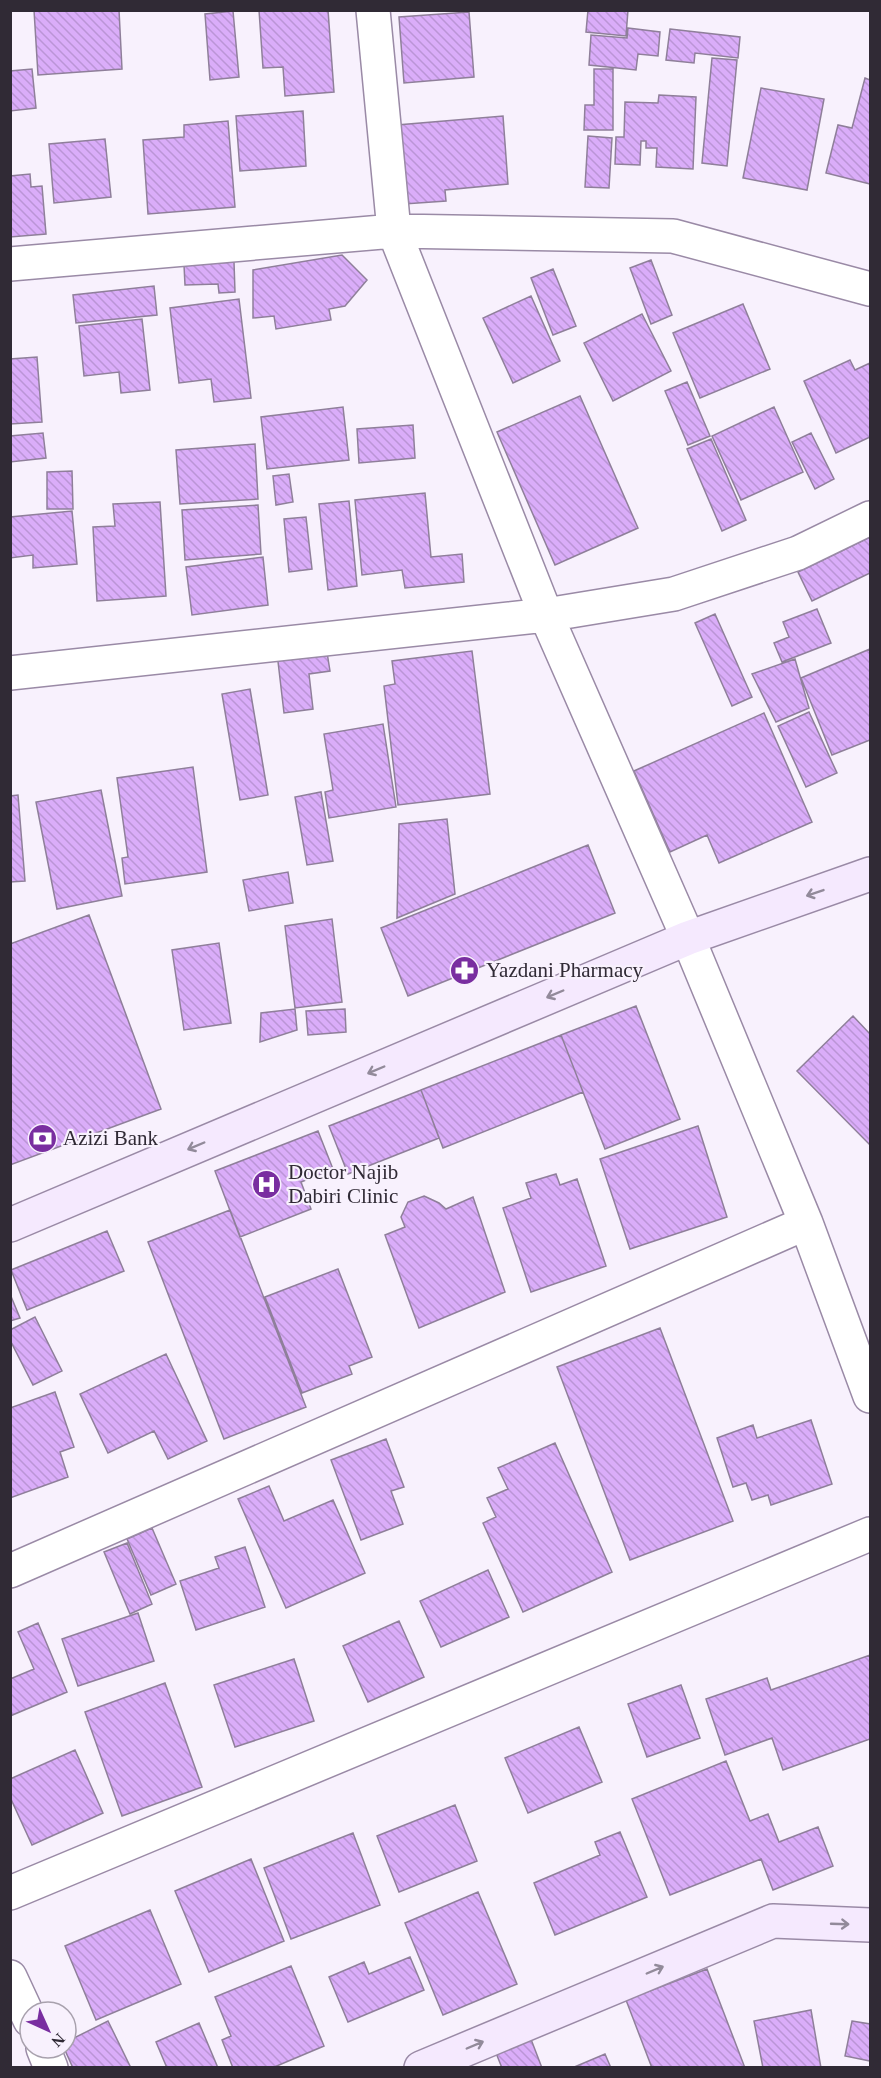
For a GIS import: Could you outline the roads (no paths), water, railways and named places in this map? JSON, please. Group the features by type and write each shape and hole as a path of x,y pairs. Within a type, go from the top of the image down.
{"main road":[{"path":"10,1225 688,938 870,874"},
{"path":"421,2067 773,1921 870,1925"}],"street":[{"path":"373,10 394,231 546,615 688,938 806,1223 870,1396"},
{"path":"10,264 394,231 673,236 870,289"},
{"path":"10,673 546,615 674,594 798,553 870,518"},
{"path":"10,1571 806,1223"},
{"path":"10,1893 870,1534"},
{"path":"10,1977 21,2000"}],"place":[{"name":"Yazdani Pharmacy","path":"465,970"},
{"name":"Azizi Bank","path":"42,1138"},
{"name":"Doctor Najib Dabiri Clinic","path":"267,1184"}]}
